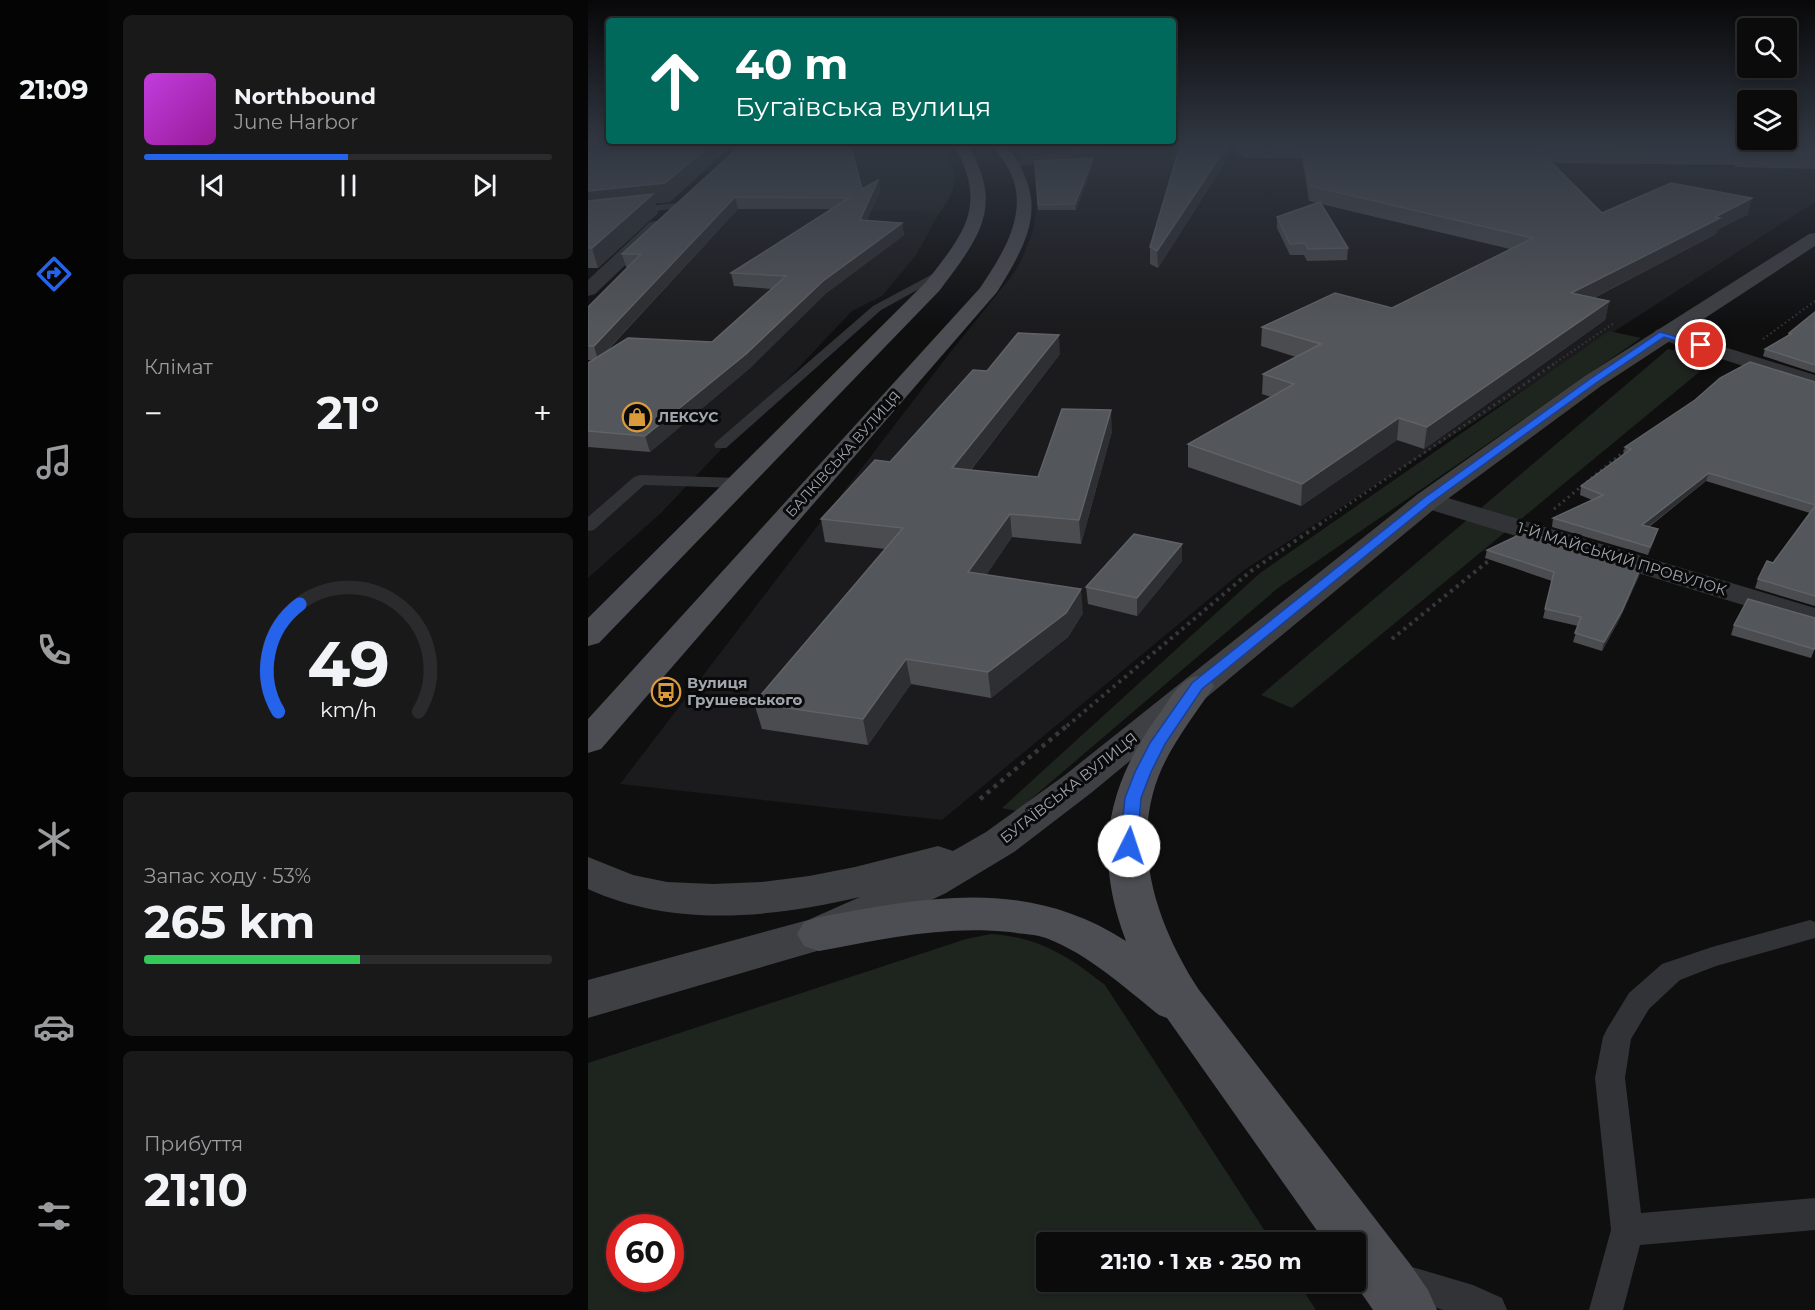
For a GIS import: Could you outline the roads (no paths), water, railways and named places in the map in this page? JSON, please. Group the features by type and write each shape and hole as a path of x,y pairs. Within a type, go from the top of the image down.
{"main road":[{"path":"588,636 933,286 957,255 973,225 979,204"},
{"name":"БАЛКІВСЬКА ВУЛИЦЯ","path":"588,741 987,292 1009,259 1021,226 1025,204"},
{"name":"БУГАЇВСЬКА ВУЛИЦЯ","path":"588,999 819,934 931,882 1000,842 1078,784 1428,500 1593,381 1815,238"},
{"path":"1197,686 1158,743 1133,798 1128,863 1132,893 1142,924 1188,1013 1395,1292"},
{"path":"588,872 603,881 642,893 692,899 744,899 811,892 878,879 1000,842"},
{"path":"819,934 950,914 1005,915 1050,922 1093,941 1142,975 1188,1013"}],"street":[{"path":"588,290 680,204"},
{"path":"1663,334 1815,382"},
{"name":"1-Й МАЙСЬКИЙ ПРОВУЛОК","path":"1428,500 1815,618"}],"lane":[{"path":"588,215 667,204"},
{"path":"721,445 877,308 944,271"},
{"path":"588,526 640,480 740,483"},
{"path":"1606,1310 1627,1230 1610,1078 1617,1037 1639,1001 1671,972 1712,957 1810,930"},
{"path":"1627,1230 1815,1214"},
{"path":"1395,1292 1473,1302 1490,1310"}],"place":[{"name":"ЛЕКСУС","path":"637,417"},
{"name":"Вулиця Грушевського","path":"666,692"}]}
